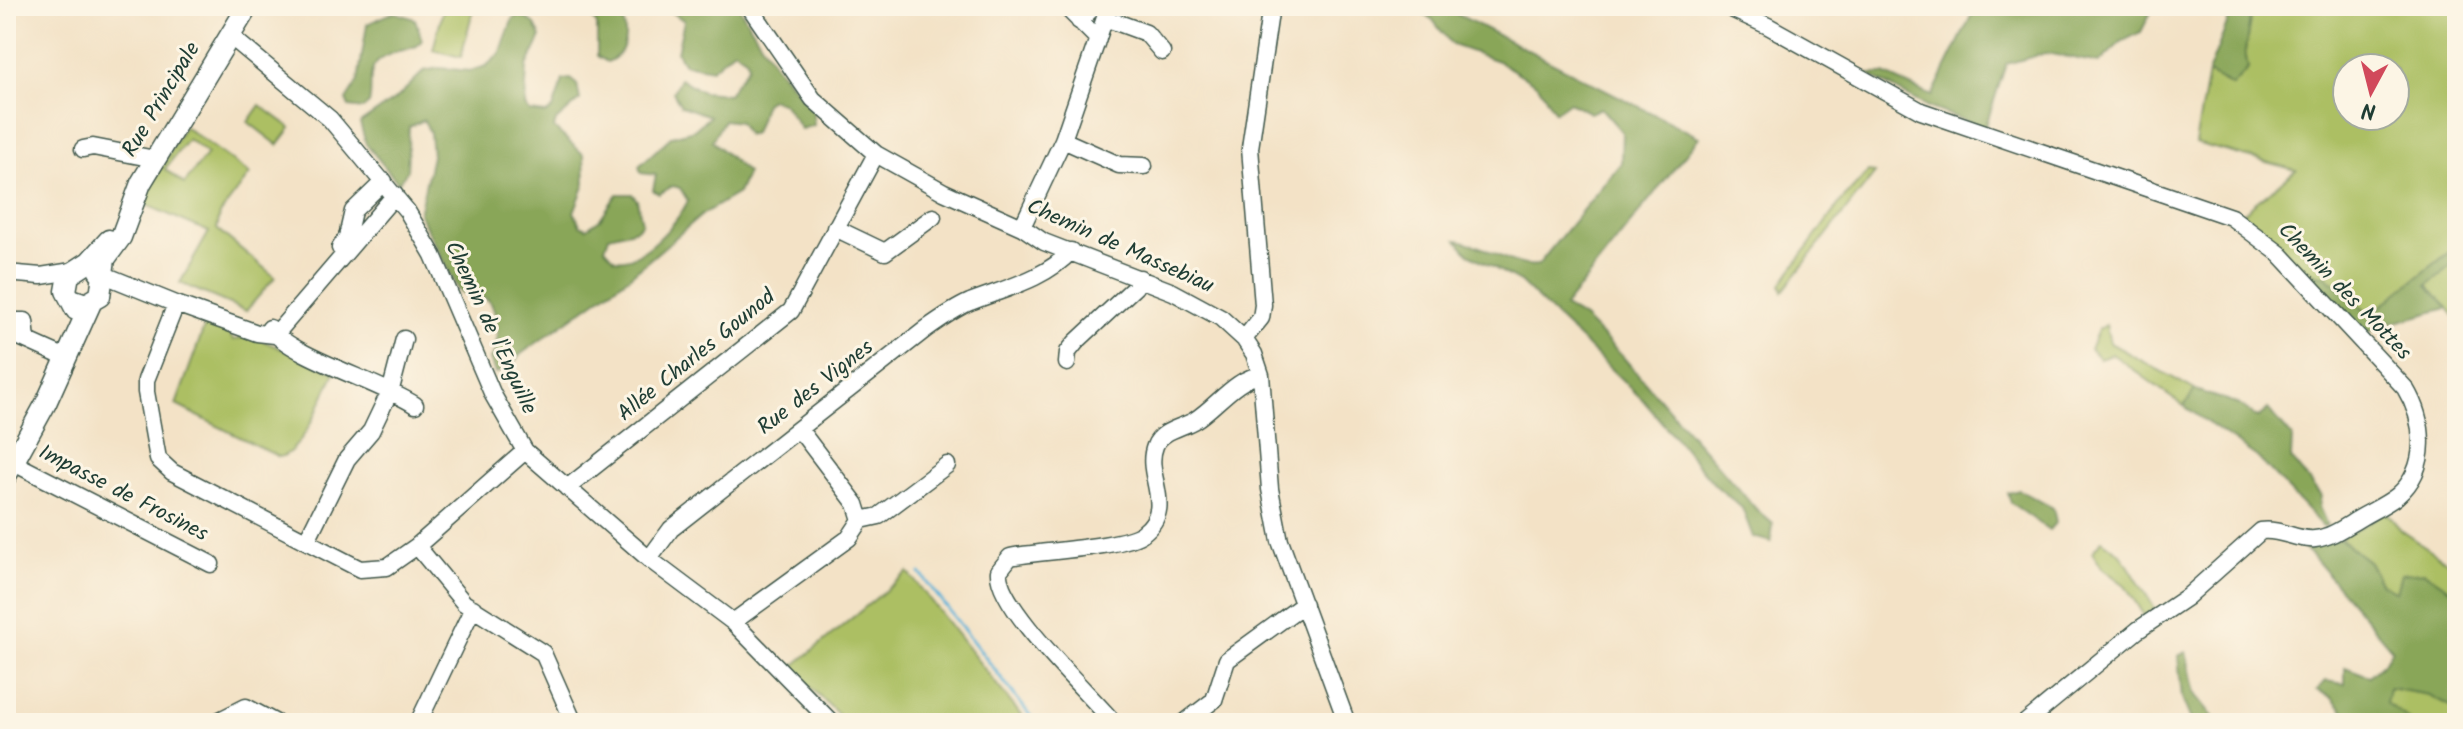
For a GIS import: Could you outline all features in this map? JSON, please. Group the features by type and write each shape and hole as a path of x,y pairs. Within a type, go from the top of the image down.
{"main road":[{"name":"Rue Principale","path":"87,283 126,223 135,195 155,159 248,6"},
{"path":"10,470 76,338 77,316 87,283"}],"street":[{"name":"Chemin de Massebiau","path":"749,6 813,99 876,154 944,192 1022,227 1044,242 1140,278 1221,318 1244,339 1254,354 1261,375 1274,518 1347,723"},
{"path":"1065,6 1098,39"},
{"path":"1244,339 1261,318 1263,305 1250,148 1271,6"},
{"name":"Chemin des Mottes","path":"1725,6 1768,26 1921,111 2231,217 2280,254 2405,388 2415,404 2421,423 2416,470 2397,496 2326,537 2302,539 2273,529 2261,531 2187,597 2138,630 2025,723"},
{"path":"1079,21 1103,10"},
{"path":"1022,227 1063,140 1098,39 1103,10"},
{"path":"1103,10 1146,33 1162,52"},
{"name":"Chemin de l'Enguille","path":"229,35 330,119 389,188 422,233 488,386 525,451 649,559 733,622 832,723"},
{"path":"1063,140 1119,165 1144,166"},
{"path":"83,149 93,147 155,159"},
{"name":"Allée Charles Gounod","path":"567,488 791,311 876,154"},
{"path":"272,331 350,249 355,229 389,188"},
{"path":"835,228 885,252 933,217"},
{"path":"1030,278 1044,242"},
{"name":"Rue des Vignes","path":"649,559 671,529 949,313 1030,278 1071,251"},
{"path":"8,274 130,286 244,327 272,331 288,345 391,389 415,405"},
{"path":"1067,363 1068,352 1076,342 1135,287 1140,278"},
{"path":"176,304 146,380 158,459 172,472 360,569 375,570 417,546 525,451"},
{"path":"6,321 25,321 27,340"},
{"path":"6,331 66,358"},
{"path":"307,540 347,459 371,431 391,389 404,339"},
{"path":"1114,723 1076,685 1004,595 999,571 1010,557 1111,543 1141,534 1156,517 1160,504 1153,453 1157,442 1162,436 1196,420 1248,380 1261,375"},
{"path":"799,429 856,504 861,520"},
{"path":"733,622 849,538 861,520 879,516 947,465"},
{"name":"Impasse de Frosines","path":"10,470 211,564"},
{"path":"417,546 473,608 543,653 559,683 574,723"},
{"path":"1184,723 1214,700 1227,660 1304,604"},
{"path":"418,723 473,608"},
{"path":"214,723 246,707 276,723"}],"green space":[{"path":"444,6 474,6 461,57 433,50"},
{"path":"591,6 616,6 623,21 624,45 615,58 607,62 597,56 597,25 588,12"},
{"path":"664,6 738,6 773,62 813,111 814,125 801,129 784,104 771,99 765,103 754,133 747,135 739,122 724,120 712,141 747,173 738,193 703,214 629,277 521,354 506,370 495,373 490,359 497,338 491,304 484,298 458,290 419,213 432,156 430,133 424,120 409,127 407,171 398,183 366,144 360,123 398,97 424,71 439,68 471,71 486,66 500,54 513,18 520,15 534,23 541,37 527,66 525,106 530,112 546,114 553,109 563,80 571,79 577,84 580,100 556,121 554,128 584,155 585,184 574,212 580,225 587,228 600,219 617,194 632,194 637,200 642,223 637,229 609,236 605,248 615,259 636,255 658,240 688,201 680,188 673,186 659,194 653,190 656,175 641,173 639,166 672,136 694,130 710,116 681,106 673,92 680,78 702,92 728,94 748,66 747,59 734,50 712,69 684,64 677,52 684,21"},
{"path":"1408,6 1441,6 1699,137 1564,307 1584,318 1622,356 1757,510 1773,524 1771,542 1753,537 1742,508 1715,485 1643,400 1520,282 1469,254 1457,240 1518,263 1538,265 1621,163 1622,132 1601,108 1590,113 1569,102 1555,112 1538,85 1498,61 1452,45 1432,19"},
{"path":"1976,6 2154,6 2141,32 2121,42 2099,63 2046,53 2006,64 1985,128 1928,107 1867,74 1884,74 1932,96"},
{"path":"2234,6 2252,6 2245,51 2248,69 2232,86 2208,73"},
{"path":"2252,6 2457,6 2457,246 2370,315 2326,277 2308,272 2239,216 2296,170 2195,143 2208,73 2231,86 2248,69 2245,51"},
{"path":"394,12 415,19 422,40 417,46 379,61 372,71 369,104 363,109 349,107 346,100 358,81 367,24"},
{"path":"260,105 291,128 278,145 248,122"},
{"path":"184,126 250,174 220,214 217,229 275,277 246,311 180,283 209,232 142,203","holes":["188,139 207,154 184,184 165,169"]},
{"path":"1868,172 1875,173 1783,291 1781,284 1842,200"},
{"path":"2457,246 2457,260 2428,285 2448,308 2385,325 2365,334 2308,272 2326,276 2370,315"},
{"path":"2457,260 2457,319 2428,285"},
{"path":"211,323 227,330 233,340 240,339 243,332 335,372 312,421 288,453 279,457 176,405 205,325 209,327"},
{"path":"2106,325 2110,343 2195,390 2184,406 2112,354 2099,358 2090,349 2098,330"},
{"path":"2195,390 2239,405 2258,418 2268,409 2292,437 2291,459 2321,496 2319,507 2327,525 2323,527 2257,457 2184,406"},
{"path":"2019,490 2053,508 2056,522 2049,530 2011,503 2008,493"},
{"path":"2386,512 2401,530 2457,568 2457,594 2424,572 2396,592 2380,583 2369,562 2340,539"},
{"path":"2340,539 2369,562 2380,583 2396,592 2401,574 2424,572 2457,594 2457,710 2429,695 2389,688 2386,703 2409,719 2406,723 2374,719 2352,721 2331,697 2317,690 2326,681 2345,684 2345,667 2369,676 2384,663 2392,649 2305,548"},
{"path":"2102,540 2121,554 2155,609 2144,616 2125,585 2102,568 2092,552"},
{"path":"908,572 1027,723 847,723 791,668"},
{"path":"2186,652 2195,694 2218,723 2191,720 2182,698 2178,656"},
{"path":"2389,688 2430,695 2457,710 2457,723 2406,723 2408,719 2385,703"}],"waterway":[{"path":"920,573 1036,723"}]}
